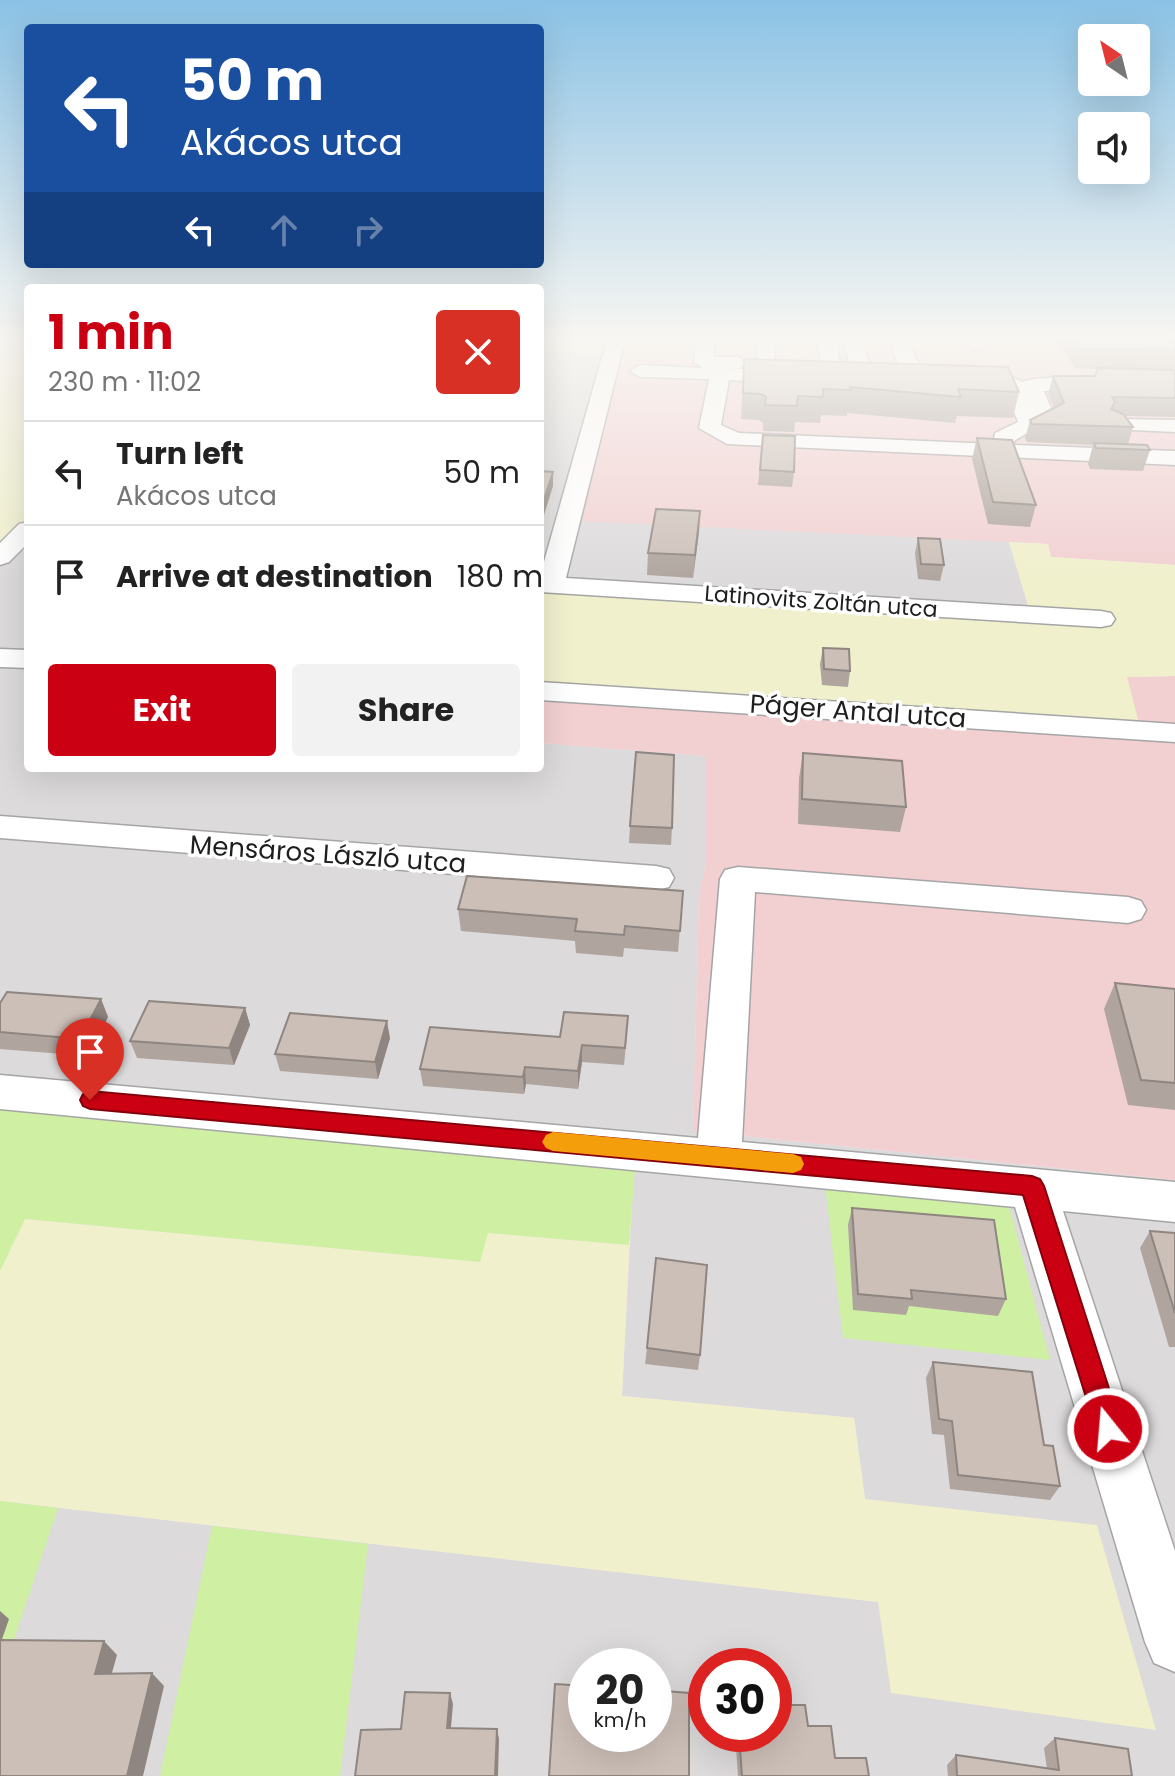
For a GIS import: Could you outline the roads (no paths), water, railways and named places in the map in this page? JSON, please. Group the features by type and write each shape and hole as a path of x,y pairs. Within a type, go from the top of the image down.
{"street":[{"path":"545,584 593,419"},
{"path":"713,419 710,428 714,432 735,439 858,444 994,444 1175,458"},
{"path":"837,419 858,444"},
{"path":"994,444 1030,425 1028,419"},
{"path":"1048,419 1061,446 1133,448 1129,439 1175,441"},
{"path":"1119,425 1175,426"},
{"path":"1,556 24,533"},
{"path":"1,556 24,556"},
{"name":"Latinovits Zoltán utca","path":"545,584 1101,619"},
{"path":"0,658 24,659"},
{"name":"Páger Antal utca","path":"544,691 1175,733"},
{"name":"Mensáros László utca","path":"0,827 191,845 656,878"},
{"path":"719,1157 738,879 1128,910"},
{"path":"0,1092 1032,1186 1175,1202"},
{"path":"1032,1186 1175,1642"}]}
